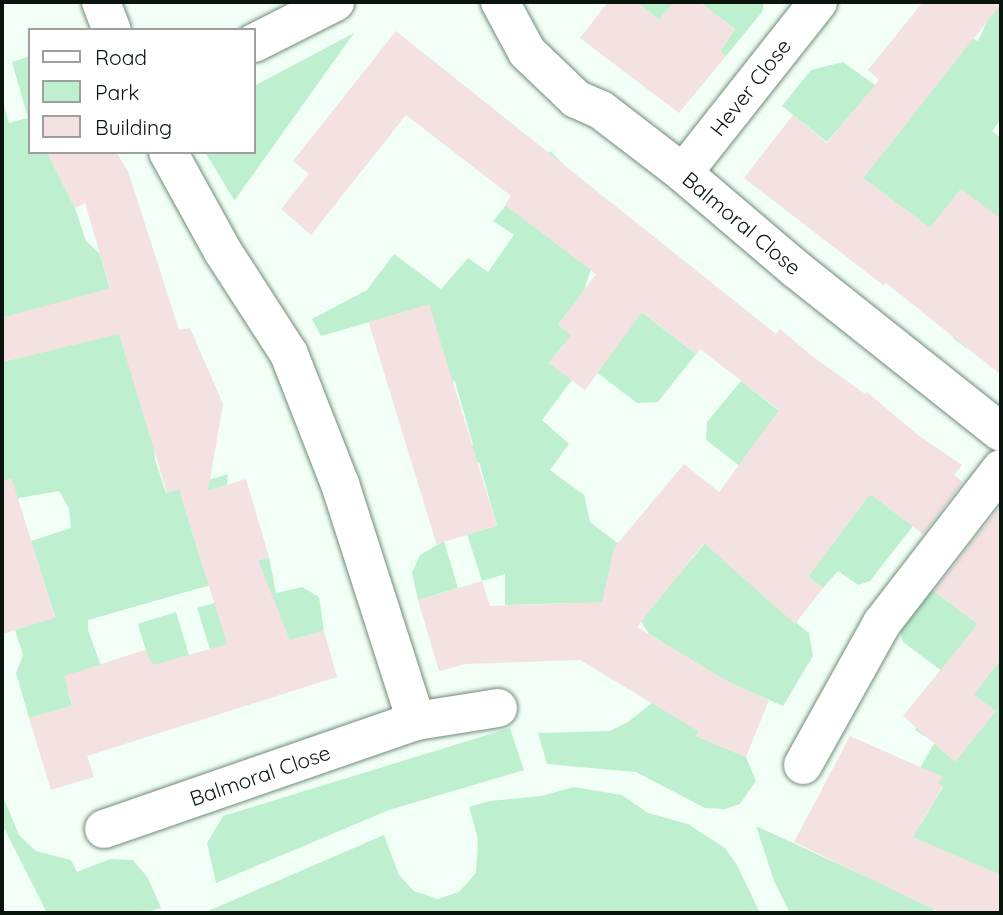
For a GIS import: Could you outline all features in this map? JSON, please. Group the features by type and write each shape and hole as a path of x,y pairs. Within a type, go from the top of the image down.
{"street":[{"path":"101,2 111,28"},
{"path":"256,42 335,2"},
{"name":"Balmoral Close","path":"500,2 527,52 576,99 601,110 683,173 797,270 1001,432"},
{"name":"Hever Close","path":"683,173 818,2"},
{"path":"169,154 222,250 289,354 340,484 416,721"},
{"path":"803,765 882,623 1001,469"},
{"name":"Balmoral Close","path":"104,829 416,721 498,708"}],"green space":[{"path":"637,2 674,2 659,20"},
{"path":"706,2 764,2 762,12 726,56 720,52 735,29 703,5"},
{"path":"996,2 1001,2 1001,119 992,131 1001,138 1001,302 966,348 953,338 997,283 996,216 961,189 930,228 863,178 913,115 875,86 827,142 782,106 811,70 843,62 875,85 879,80 916,109 958,57 908,20 916,13 978,41"},
{"path":"354,33 234,200 206,154 256,154 256,85"},
{"path":"28,57 28,118 12,62"},
{"path":"2,99 9,123 28,118 28,154 48,154 75,208 86,241 100,254 111,293 215,397 222,410 152,430 155,459 166,493 228,474 227,485 182,499 206,576 269,557 276,593 302,587 319,597 324,631 290,640 210,649 197,608 231,598 228,580 88,620 88,630 106,680 68,692 72,706 29,718 16,673 23,655 15,630 55,617 31,541 71,528 69,509 59,491 8,500 2,480 2,362 55,349 42,307 2,318"},
{"path":"550,151 570,171 591,269 584,291 558,325 592,351 635,307 696,354 658,402 637,403 562,346 549,363 572,380 542,420 569,444 550,470 584,495 590,522 671,584 716,530 774,576 760,593 809,633 813,656 783,706 721,679 696,736 746,757 756,781 740,804 725,809 705,808 636,772 547,764 538,733 610,731 628,722 700,665 649,634 641,621 568,603 505,605 505,574 482,581 467,534 497,526 479,462 419,479 413,463 473,445 455,381 394,399 388,387 447,369 429,305 321,336 312,319 367,290 394,254 441,289 468,258 488,272 514,235 493,221"},
{"path":"741,381 802,429 759,481 706,440 707,422"},
{"path":"870,494 913,526 870,581 858,585 838,571 823,588 787,561 831,546"},
{"path":"444,541 458,588 418,600 412,573 420,555"},
{"path":"931,589 978,624 962,644 995,667 1001,659 1001,875 958,857 932,913 790,913 774,881 756,826 871,879 871,796 921,824 943,787 918,771 935,742 915,730 934,697 981,730 995,711 903,642 900,631"},
{"path":"176,612 190,657 151,669 138,624"},
{"path":"510,728 524,770 389,810 216,883 207,843 223,816"},
{"path":"574,787 622,795 648,813 688,824 725,848 737,865 760,913 203,913 384,835 399,875 414,891 438,899 459,892 476,873 478,839 469,807 490,801 541,796"},
{"path":"2,794 19,835 36,851 71,860 77,872 110,859 133,860 148,878 161,908 144,913 47,913 2,824"}],"building":[{"path":"608,2 637,2 659,20 674,2 699,2 735,29 720,52 726,56 679,113 580,38"},
{"path":"923,2 1001,4 863,178 930,228 961,189 1001,219 1001,375 886,283 883,285 744,178 793,115 827,143 879,80 868,70"},
{"path":"396,31 776,334 780,329 812,356 865,394 867,392 918,435 962,465 954,475 963,482 923,534 870,494 808,577 823,588 795,624 704,543 637,627 729,682 769,700 746,757 696,736 698,731 580,660 466,664 439,671 418,600 482,581 490,606 602,602 614,548 684,464 719,492 779,410 700,349 696,354 642,312 585,390 549,363 571,335 558,325 596,274 505,205 511,196 406,115 311,235 281,209 309,174 293,161"},
{"path":"48,154 117,154 128,171 179,330 190,328 223,404 208,491 246,479 269,557 258,560 290,640 324,631 337,677 87,756 94,777 51,790 29,718 72,706 64,676 145,650 153,665 227,644 179,489 167,493 119,334 2,362 2,318 110,288 85,203 75,208"},
{"path":"429,304 497,526 437,544 369,322"},
{"path":"12,479 55,618 2,634 2,480"},
{"path":"998,509 1001,512 1001,659 974,695 996,711 955,762 903,716 978,624 934,591"},
{"path":"850,736 943,777 938,783 943,786 913,837 1001,875 1001,913 941,913 794,842"}]}
